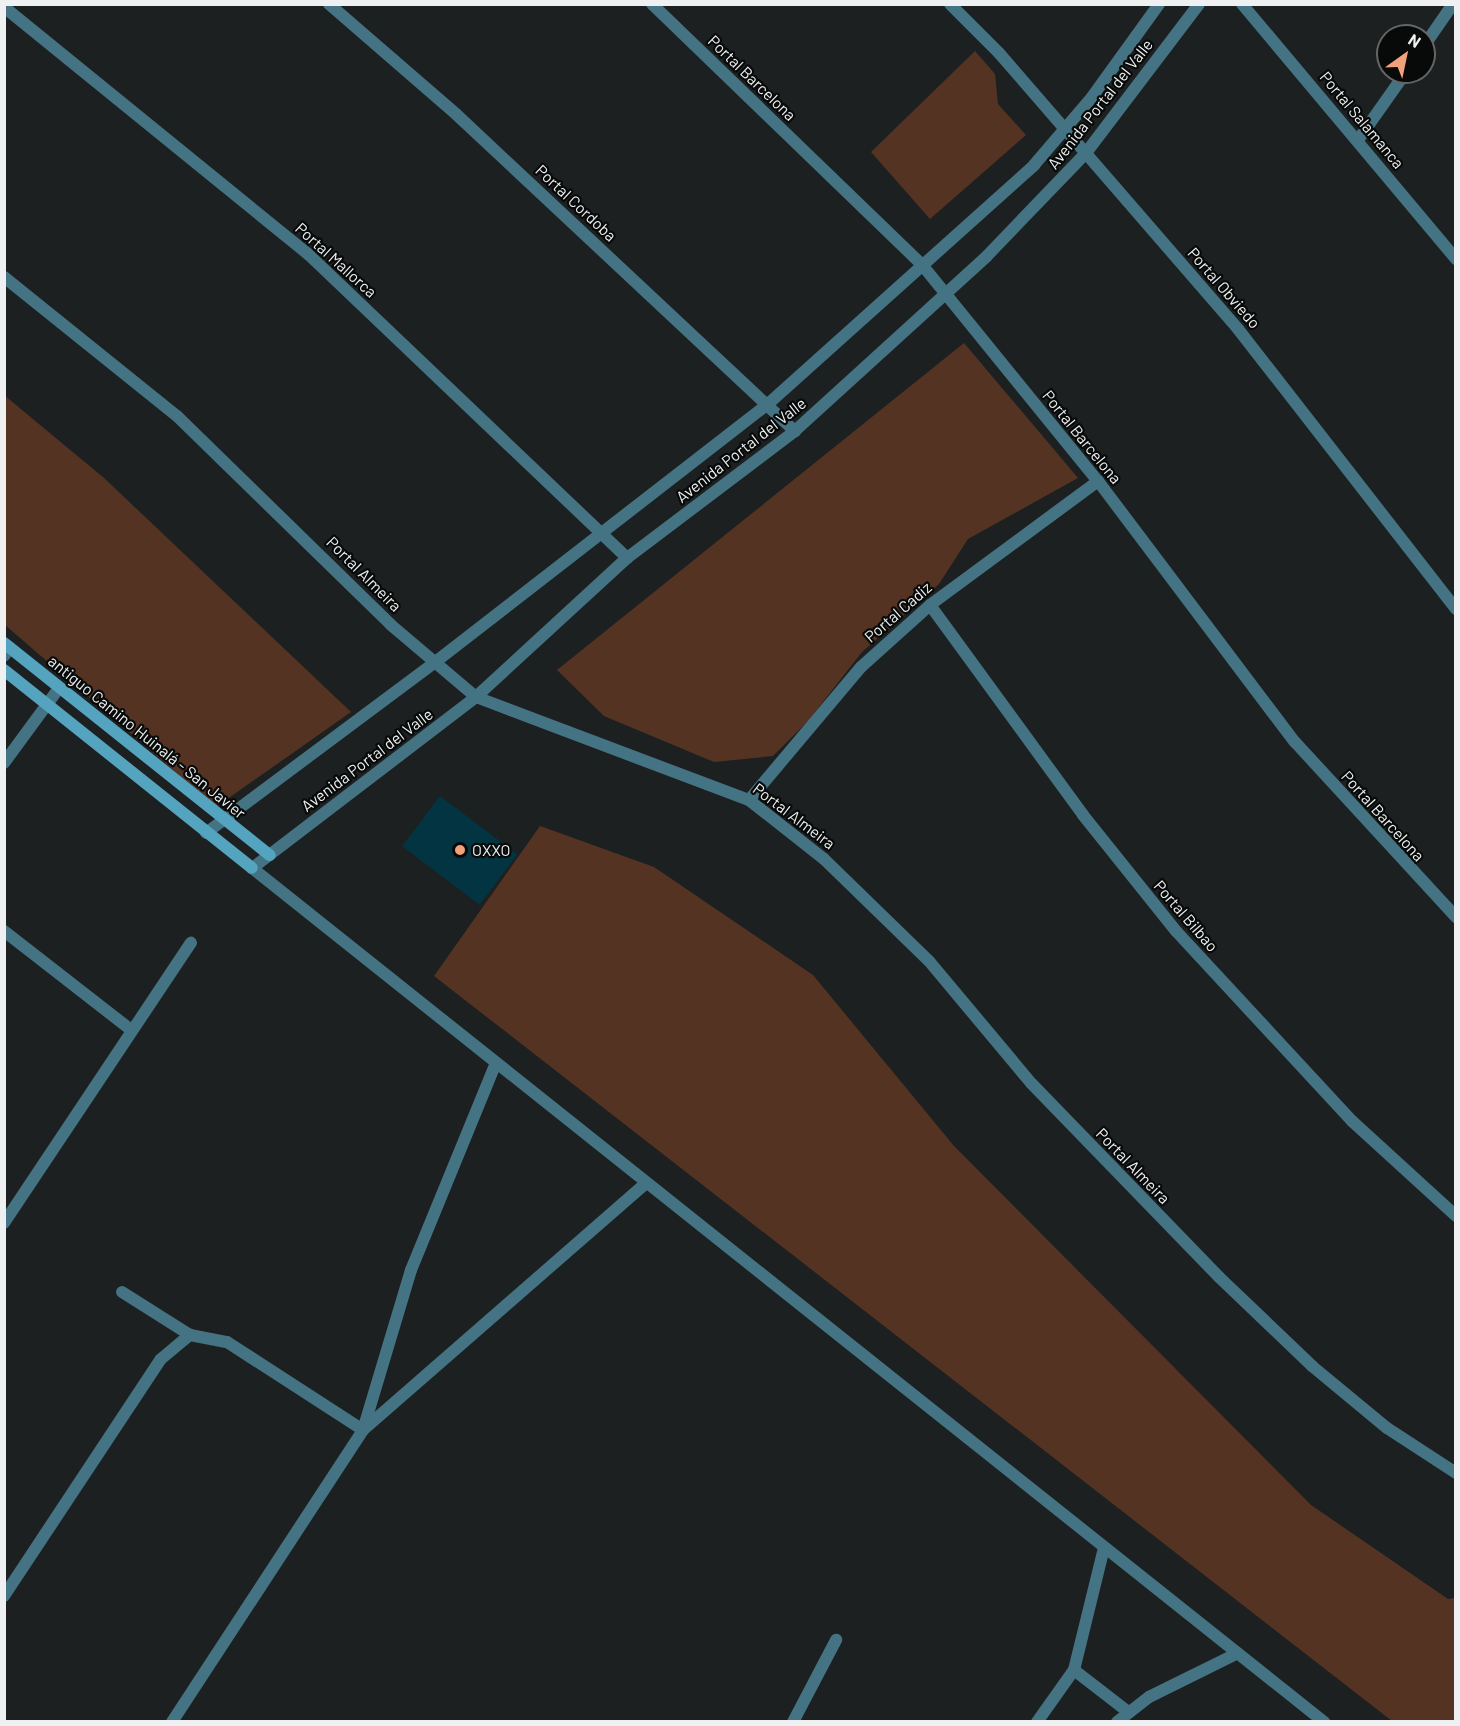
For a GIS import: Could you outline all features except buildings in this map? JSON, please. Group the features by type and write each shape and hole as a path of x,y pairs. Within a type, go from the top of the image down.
{"main road":[{"name":"antiguo Camino Huinalá - San Javier","path":"6,649 59,688 222,821 270,855"},
{"path":"4,670 252,868"}],"street":[{"name":"Portal Cordoba","path":"329,4 457,115 795,431"},
{"name":"Portal Barcelona","path":"652,4 923,266 1098,481 1295,742 1455,917"},
{"name":"Portal Obviedo","path":"950,4 1066,130 1238,329 1455,609"},
{"name":"Avenida Portal del Valle","path":"206,833 434,663 768,404 994,205 1066,130 1159,4"},
{"name":"Avenida Portal del Valle","path":"252,868 476,697 627,558 795,431 946,294 1085,154 1199,4"},
{"name":"Portal Salamanca","path":"1242,4 1358,140 1455,259"},
{"path":"1436,29 1453,4"},
{"name":"Portal Mallorca","path":"4,7 308,254 627,558"},
{"path":"1358,140 1398,84"},
{"name":"Portal Almeira","path":"4,277 185,423 434,663 476,697 749,800 878,908 929,961 1032,1084 1304,1358 1387,1428 1455,1473"},
{"name":"Portal Cadiz","path":"749,800 827,703 930,605 1098,481"},
{"name":"Portal Bilbao","path":"930,605 1083,815 1176,931 1352,1121 1455,1216"},
{"path":"4,763 59,688"},
{"path":"252,868 645,1184 1324,1722"},
{"path":"4,931 130,1029"},
{"path":"4,1223 130,1029 190,944"},
{"path":"363,1430 411,1270 495,1063"},
{"path":"172,1722 363,1430 645,1184"},
{"path":"122,1292 190,1335 227,1342 363,1430"},
{"path":"4,1596 160,1359 190,1335"},
{"path":"1037,1722 1074,1670 1104,1548"},
{"path":"794,1721 836,1640"},
{"path":"1117,1722 1127,1711 1238,1653"},
{"path":"1074,1670 1127,1711"}],"shaded area":[{"path":"975,51 995,74 998,104 1026,135 930,219 871,152"},
{"path":"964,343 1078,478 968,539 939,584 862,652 808,721 773,756 714,762 604,716 557,670"},
{"path":"4,395 104,478 351,712 216,807 5,625"},
{"path":"540,826 654,867 813,975 954,1146 1311,1505 1448,1599 1455,1598 1455,1721 1392,1721 434,976"}],"place":[{"name":"OXXO","path":"460,850"}]}
